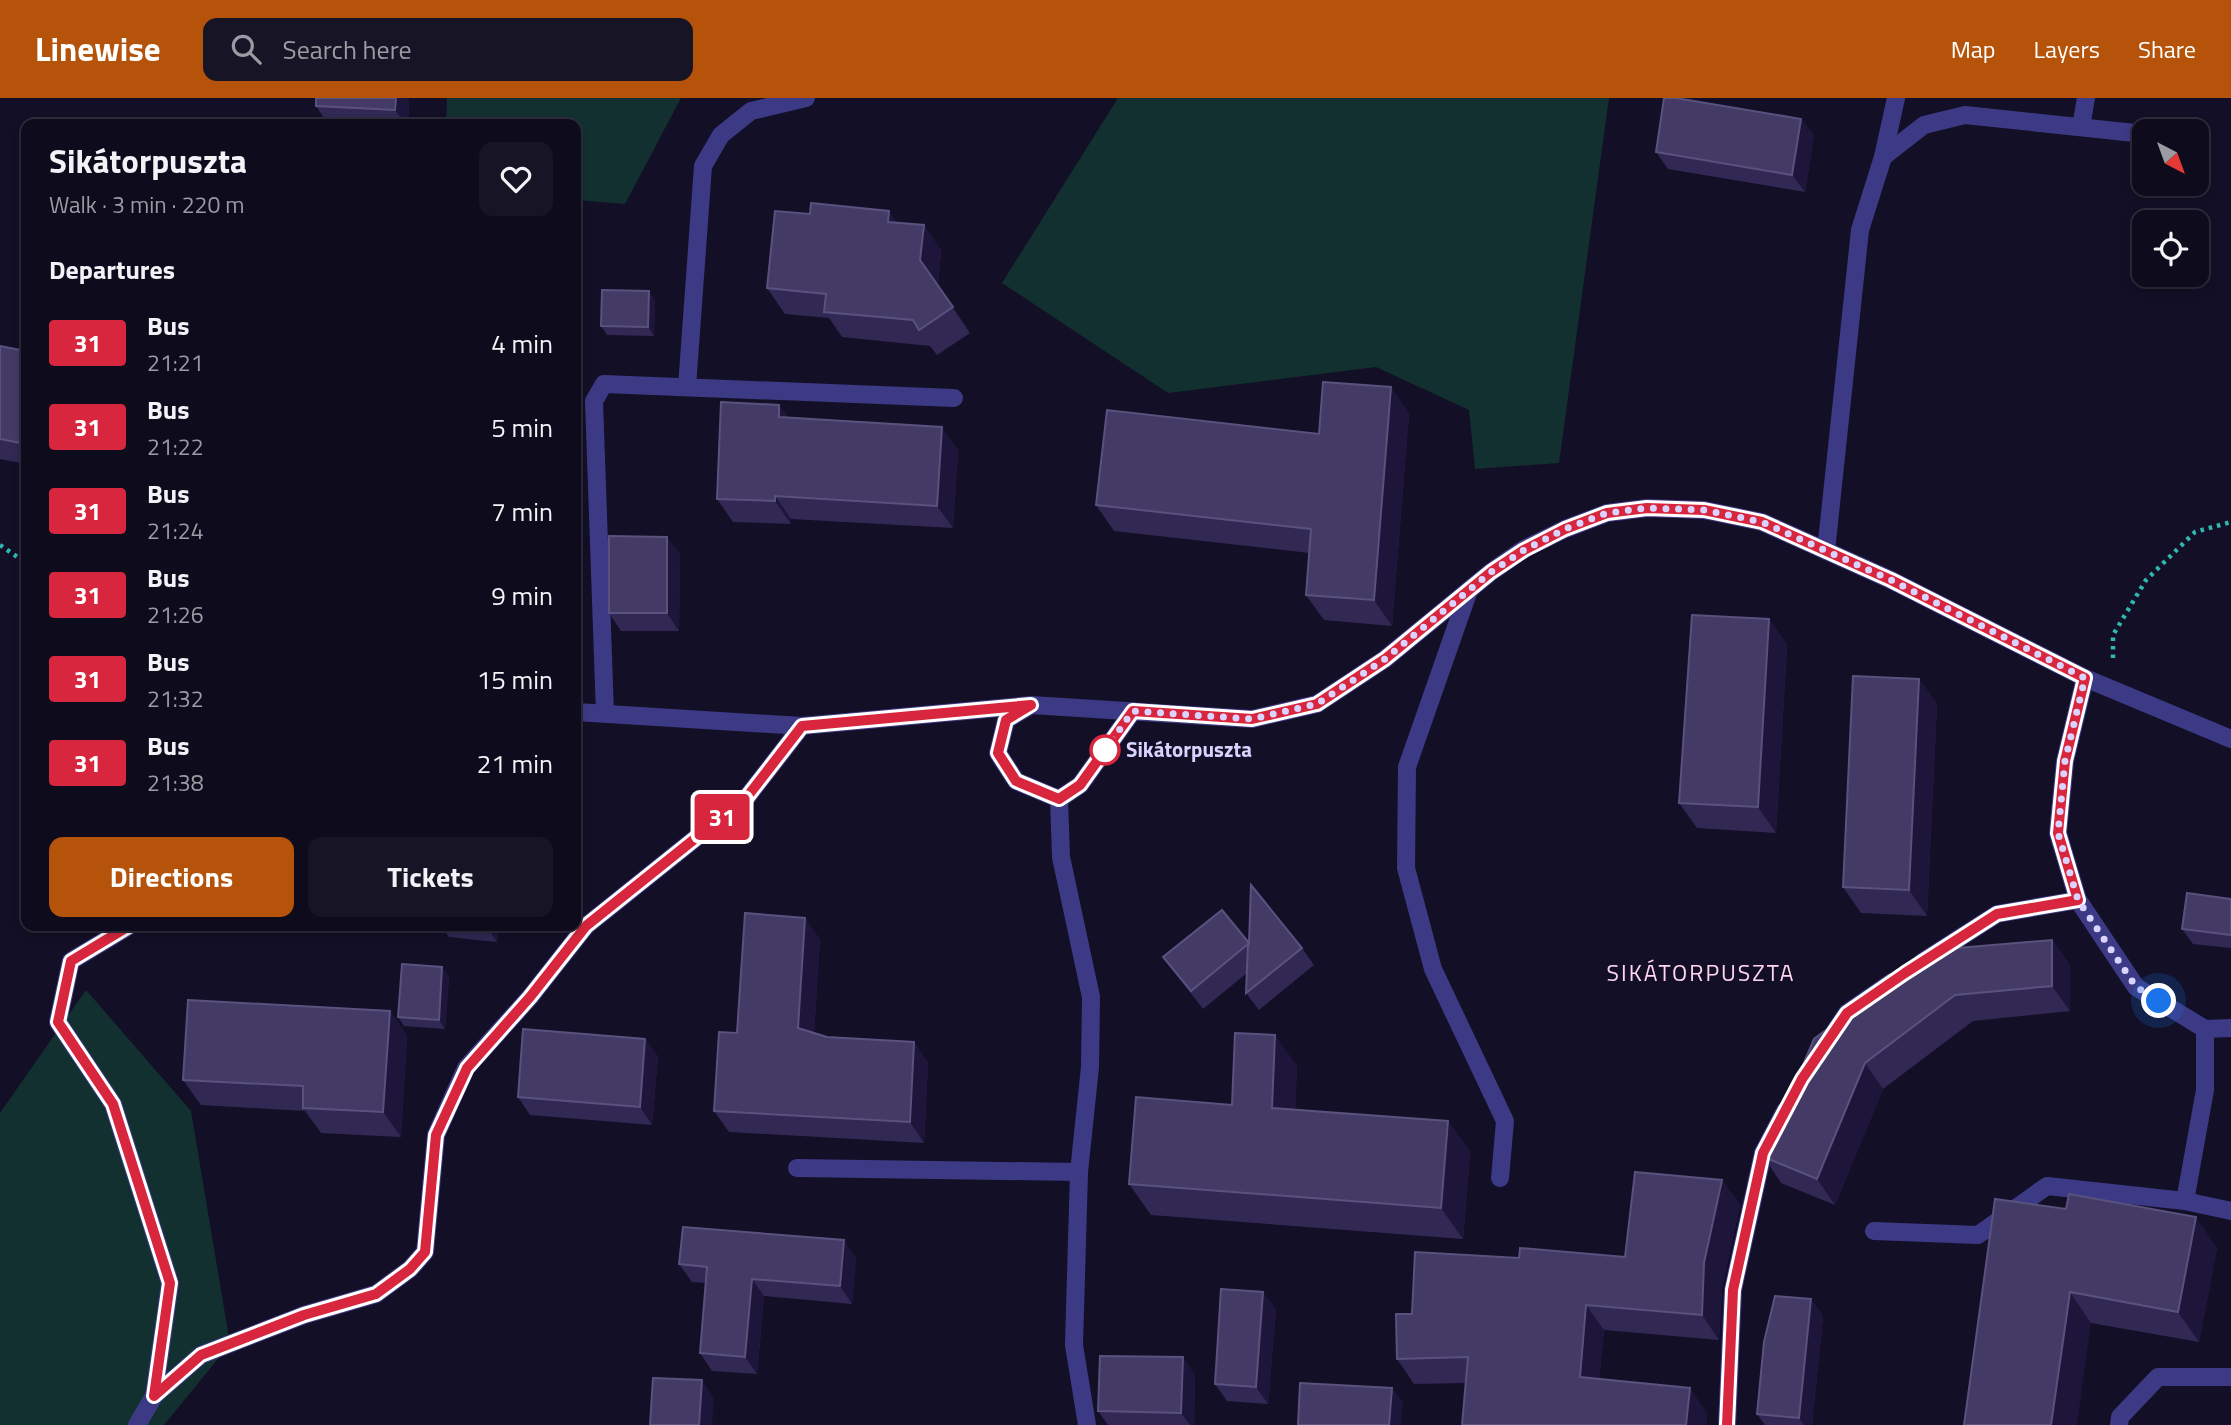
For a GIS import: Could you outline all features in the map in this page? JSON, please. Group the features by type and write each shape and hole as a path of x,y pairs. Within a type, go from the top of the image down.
{"lane":[{"path":"687,387 703,166 721,135 751,111 806,98"},
{"path":"1826,551 1860,230 1883,158 1896,98"},
{"path":"2081,127 2086,98"},
{"path":"1883,158 1924,125 1965,115 2132,133"},
{"path":"605,714 594,401 604,384 954,398"},
{"path":"581,712 802,726 1031,705 1252,719 1317,704 1385,659 1469,590 1524,550 1565,529 1607,513 1647,508 1704,510 1762,522 1891,580 2085,678 2231,739"},
{"path":"1469,590 1407,767 1406,868 1433,969 1505,1121 1500,1178"},
{"path":"2085,678 2065,761 2058,833 2078,900 2136,987 2205,1030 2231,1028"},
{"path":"1031,705 1006,720 998,753 1016,781 1059,799"},
{"path":"1059,799 1080,785 1133,711"},
{"path":"137,1425 154,1396 201,1355 304,1315 376,1294 410,1269 425,1252 436,1135 467,1068 530,997 586,926 747,797 802,726"},
{"path":"1059,799 1061,857 1091,997 1090,1067 1079,1172 1074,1345 1087,1425"},
{"path":"1824,1046 1847,1013 1997,914 2078,900"},
{"path":"121,931 71,961 58,1022 113,1104 170,1283 154,1396"},
{"path":"2185,1201 2205,1090 2205,1030"},
{"path":"1727,1425 1733,1290 1763,1153 1795,1091"},
{"path":"797,1168 1079,1172"},
{"path":"1874,1231 1978,1235 2047,1186 2185,1201 2231,1211"},
{"path":"2119,1425 2120,1417 2158,1377 2231,1377"}],"path":[{"path":"2113,690 2113,635 2146,580 2195,531 2231,522"},
{"path":"0,545 21,560"}],"green space":[{"path":"447,98 681,98 625,204 581,200 581,119 446,119"},
{"path":"1118,98 1609,98 1559,463 1475,469 1469,410 1376,367 1168,393 1002,283"},
{"path":"86,990 191,1111 230,1344 164,1425 0,1425 0,1113"}],"building":[{"path":"316,98 396,98 395,110 316,106"},
{"path":"1664,98 1801,119 1792,175 1656,152"},
{"path":"811,203 889,211 888,222 924,225 920,260 953,307 919,330 913,320 824,312 826,294 767,288 775,211 810,214"},
{"path":"602,290 649,291 648,327 601,326"},
{"path":"0,346 21,350 21,443 0,439"},
{"path":"1323,382 1391,387 1374,600 1306,595 1311,529 1096,505 1107,410 1319,434"},
{"path":"721,402 779,405 779,417 942,427 937,506 775,496 775,501 717,499"},
{"path":"609,536 667,537 667,613 609,613"},
{"path":"1692,615 1769,619 1758,807 1679,803"},
{"path":"1853,676 1919,679 1909,890 1843,887"},
{"path":"1251,885 1302,948 1246,993 1248,944 1191,991 1163,957 1222,910 1249,943"},
{"path":"2187,893 2231,899 2231,935 2182,929"},
{"path":"745,913 805,918 798,1028 827,1037 914,1042 910,1122 714,1111 719,1032 737,1033"},
{"path":"2052,940 2052,986 1955,995 1865,1063 1817,1179 1764,1157 1814,1039 1934,950"},
{"path":"402,964 442,967 439,1020 398,1017"},
{"path":"188,1000 390,1011 383,1112 303,1108 303,1086 183,1080"},
{"path":"523,1029 645,1039 640,1107 518,1097"},
{"path":"1235,1033 1275,1035 1272,1108 1448,1121 1441,1208 1129,1184 1136,1097 1232,1105"},
{"path":"1635,1172 1722,1180 1704,1263 1702,1315 1586,1305 1580,1377 1690,1388 1686,1425 1462,1425 1468,1357 1397,1359 1396,1314 1412,1314 1415,1252 1519,1258 1520,1248 1625,1257"},
{"path":"2069,1194 2196,1217 2178,1312 2070,1292 2051,1425 1964,1425 1995,1199 2066,1209"},
{"path":"683,1227 844,1240 840,1286 752,1279 745,1357 700,1353 707,1267 679,1264"},
{"path":"1221,1289 1263,1292 1256,1387 1215,1384"},
{"path":"1775,1296 1811,1299 1799,1418 1757,1414 1764,1342"},
{"path":"1100,1356 1183,1357 1181,1413 1098,1411"},
{"path":"653,1378 702,1380 699,1425 650,1425"},
{"path":"1300,1383 1392,1388 1389,1425 1298,1425"}],"bus line":[{"name":"31","path":"121,931 71,961 58,1022 113,1104 170,1283 154,1396 201,1355 304,1315 376,1294 410,1269 425,1252 436,1135 467,1068 530,997 586,926 747,797 802,726 1031,705 1006,720 998,753 1016,781 1059,799 1080,785 1133,711 1252,719 1317,704 1385,659 1491,572 1524,550 1565,529 1607,513 1647,508 1704,510 1762,522 1891,580 2085,678 2065,761 2058,833 2078,900 1997,914 1905,973 1847,1013 1802,1079 1763,1153 1733,1290 1727,1425"}],"place":[{"name":"Sikátorpuszta","path":"1105,750"}],"district":[{"name":"SIKÁTORPUSZTA","path":"1701,973"}],"route":[{"path":"1105,750 1133,711 1252,719 1317,704 1385,659 1491,572 1524,550 1565,529 1607,513 1647,508 1704,510 1762,522 1891,580 2085,678 2065,761 2058,833 2078,900 2136,987 2159,1001"}]}
